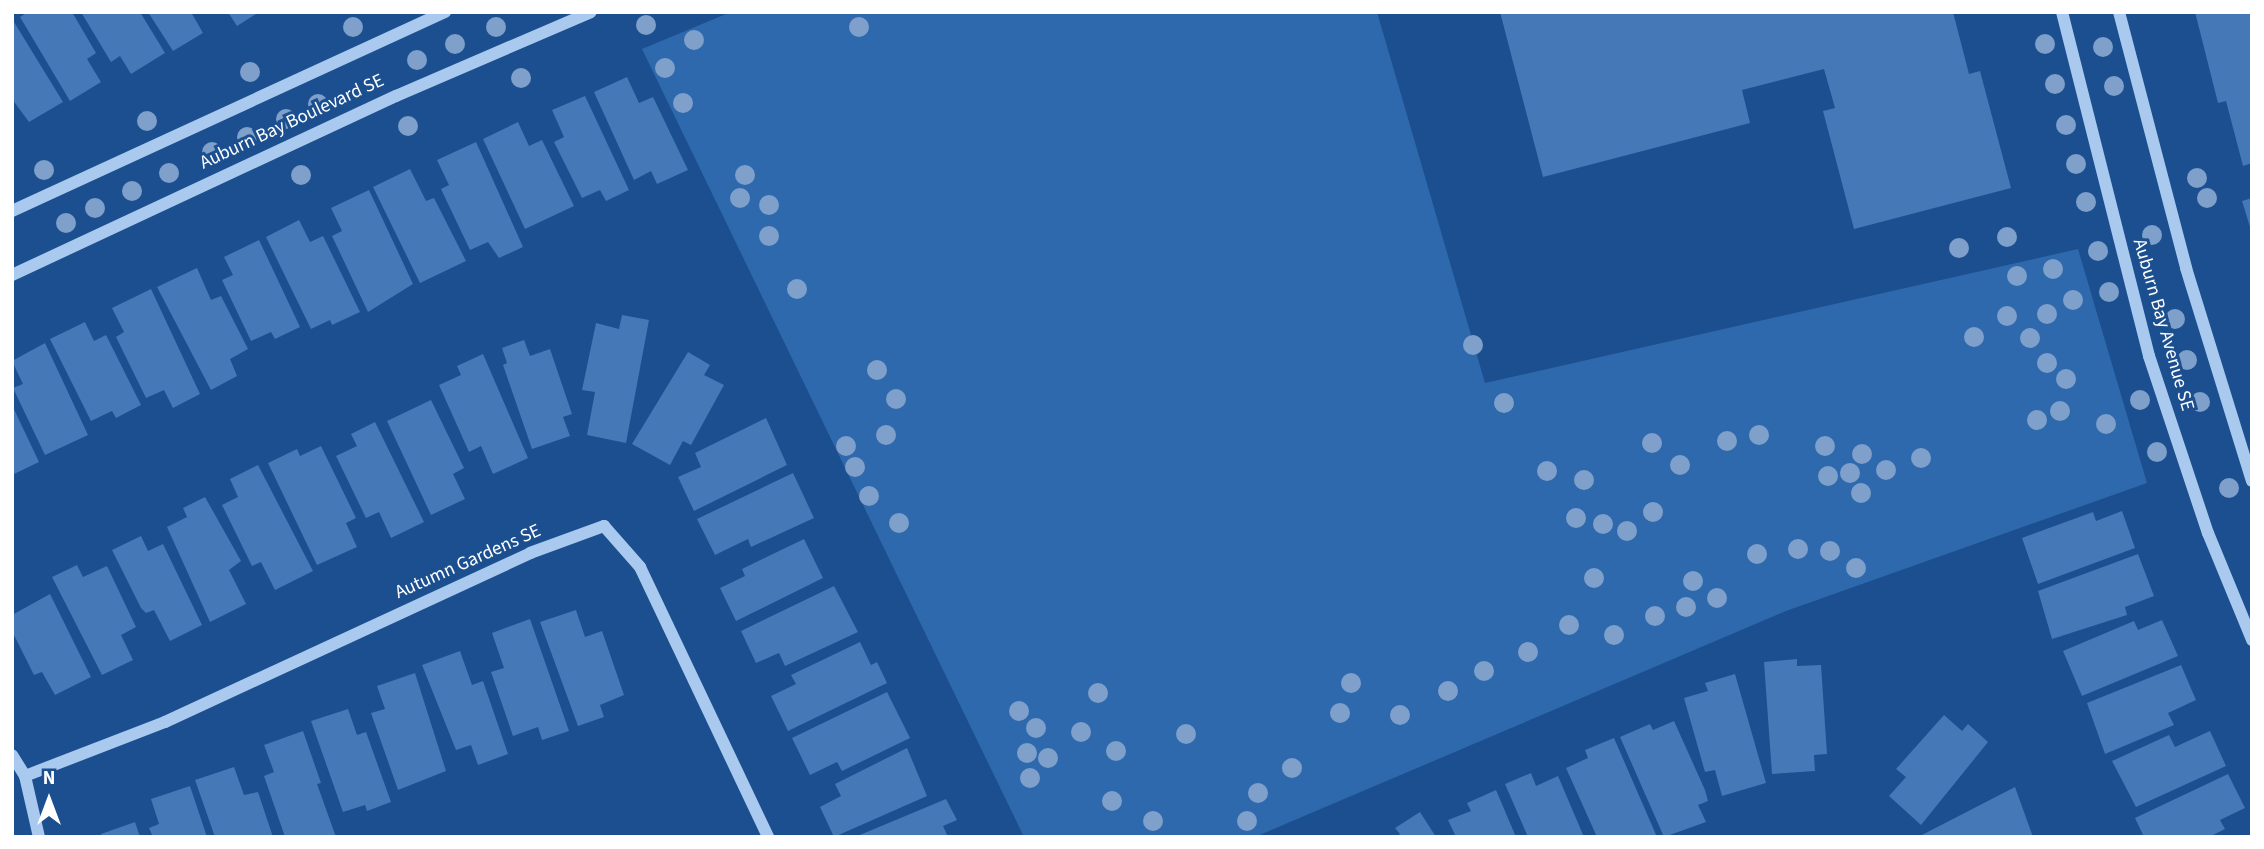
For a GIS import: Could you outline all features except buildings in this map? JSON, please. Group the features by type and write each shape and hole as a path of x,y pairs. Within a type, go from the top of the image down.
{"street":[{"name":"Auburn Bay Boulevard SE","path":"12,211 445,12"},
{"name":"Auburn Bay Boulevard SE","path":"12,275 384,101 591,12"},
{"name":"Auburn Bay Avenue SE","path":"2062,12 2149,356 2208,533 2252,640"},
{"name":"Auburn Bay Avenue SE","path":"2119,12 2219,386 2252,481"},
{"name":"Autumn Gardens SE","path":"24,776 165,722 530,553 604,526 640,566 768,837"},
{"path":"12,755 24,776 39,837"}],"shaded area":[{"path":"731,12 1377,12 1485,383 2078,249 2147,483 1786,611 1255,837 1024,837 642,49"}]}
